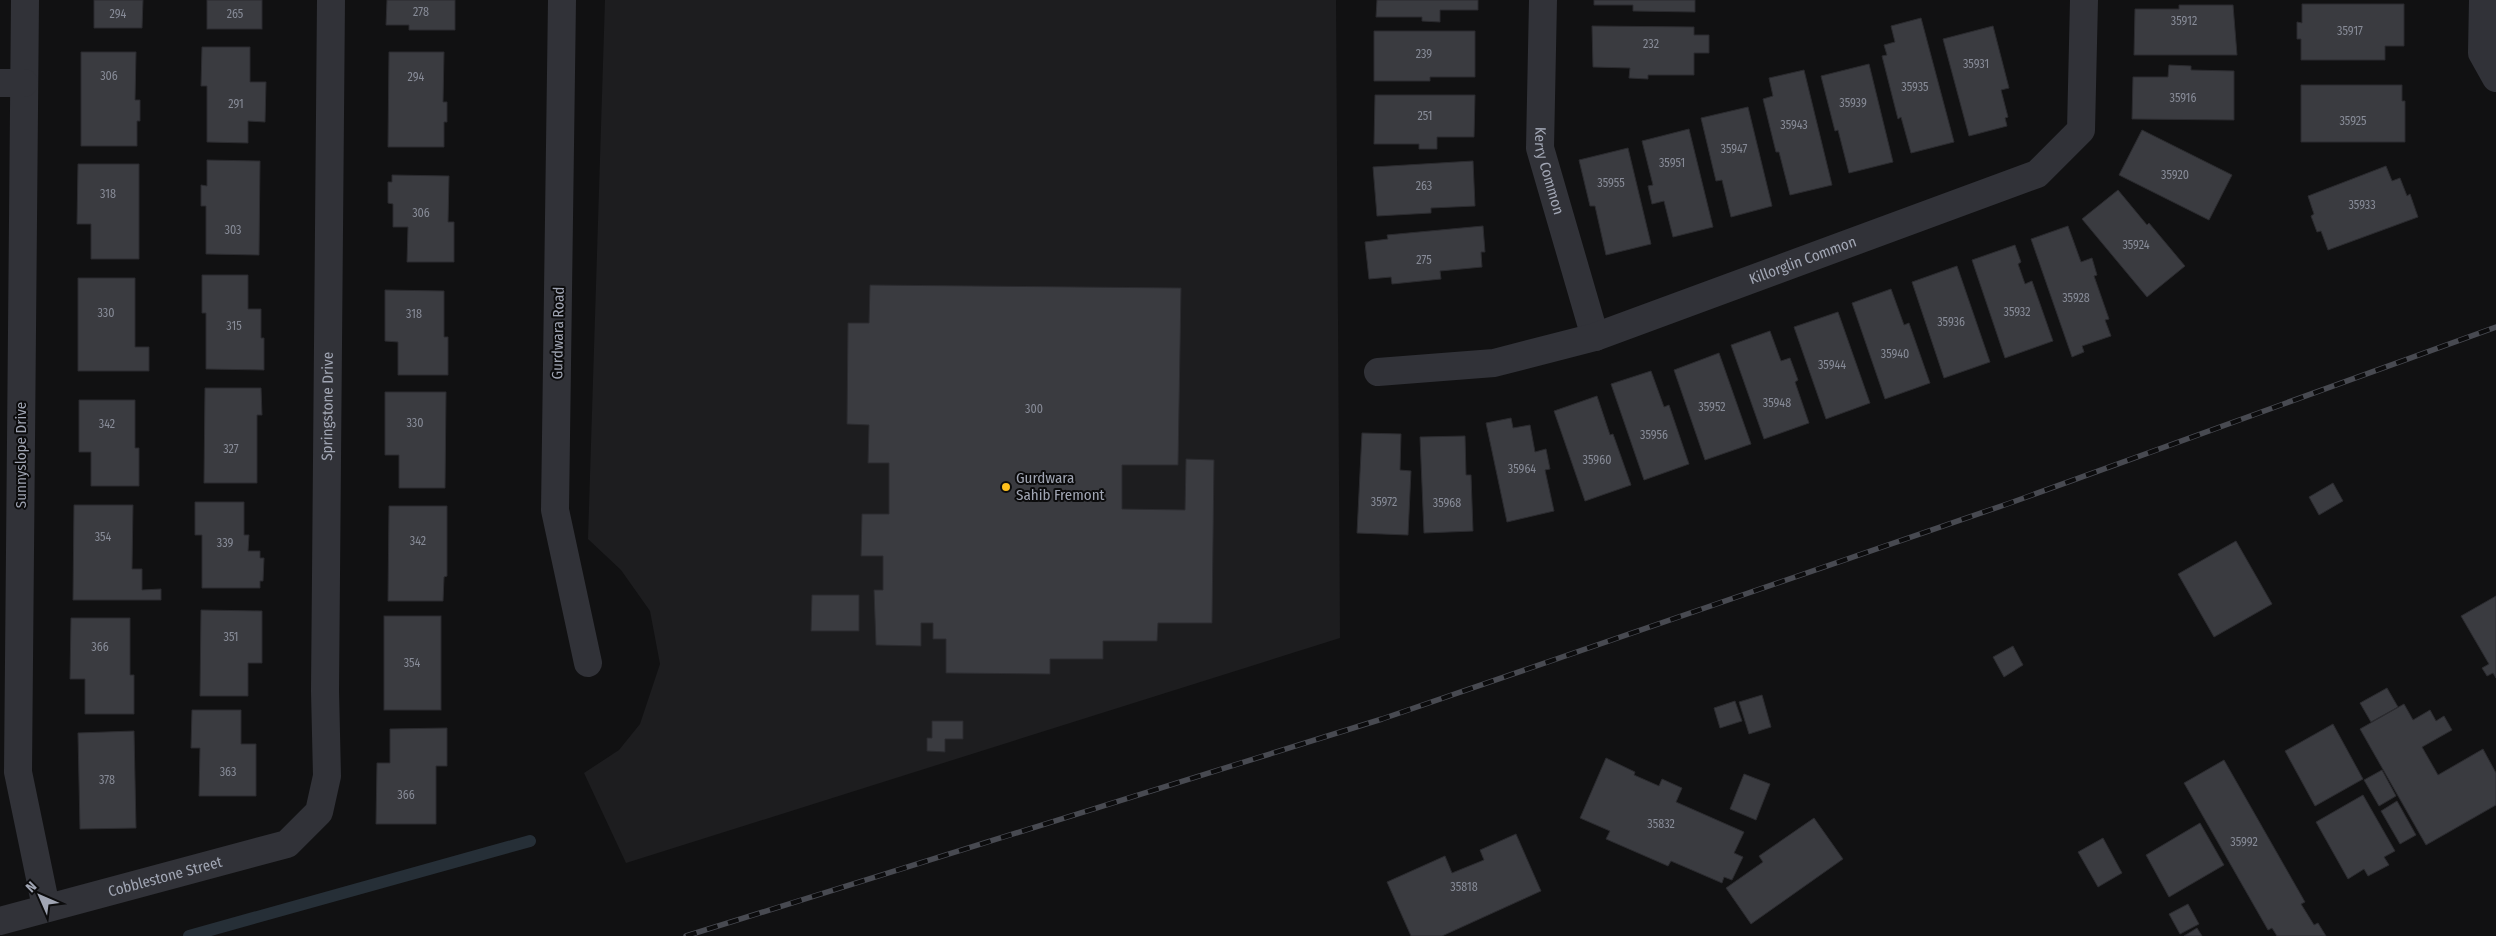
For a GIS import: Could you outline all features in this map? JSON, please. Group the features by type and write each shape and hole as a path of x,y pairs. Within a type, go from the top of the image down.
{"street":[{"name":"Sunnyslope Drive","path":"25,0 12,83 18,772 46,907"},
{"name":"Springstone Drive","path":"319,812 328,776 325,682 332,0"},
{"name":"Gurdwara Road","path":"562,0 555,510 588,663"},
{"name":"Kerry Common","path":"1542,0 1540,148 1594,336"},
{"name":"Killorglin Common","path":"1378,372 1494,363 1594,336 2037,174 2081,130 2084,0"},
{"path":"2483,0 2482,53 2496,78"},
{"name":"Cobblestone Street","path":"0,921 46,907 287,844 319,812"}],"shaded area":[{"path":"605,0 1336,0 1340,638 626,863 584,773 619,750 640,724 660,664 650,611 621,570 588,539"}],"building":[{"path":"94,0 143,0 142,28 94,28"},
{"path":"207,0 262,0 262,29 207,29"},
{"path":"387,0 455,0 455,30 409,30 409,25 386,25"},
{"path":"1377,0 1478,0 1478,10 1440,10 1440,22 1422,21 1422,17 1376,17"},
{"path":"1594,0 1695,0 1695,12 1633,11 1633,5 1594,5"},
{"path":"2302,4 2404,4 2404,46 2385,46 2385,60 2301,60 2301,39 2297,39 2297,22 2302,23"},
{"path":"2179,5 2233,5 2237,55 2134,55 2135,9 2179,9"},
{"path":"1921,18 1954,142 1911,153 1901,117 1898,119 1882,56 1887,55 1884,45 1895,42 1891,26"},
{"path":"1592,26 1694,27 1694,35 1709,35 1709,53 1694,53 1694,75 1648,75 1648,79 1629,78 1630,68 1593,67"},
{"path":"1993,26 2009,88 2001,90 2008,117 2005,118 2007,126 1969,136 1943,39"},
{"path":"1374,31 1475,31 1475,77 1430,77 1430,81 1374,81"},
{"path":"202,47 250,47 250,82 266,82 265,122 248,121 248,143 207,142 207,86 201,86"},
{"path":"81,52 136,52 135,100 140,100 140,121 137,121 137,146 81,146"},
{"path":"389,52 444,52 443,102 447,102 447,122 444,122 444,147 388,147"},
{"path":"1869,64 1893,162 1849,173 1838,130 1835,131 1821,76"},
{"path":"2169,65 2191,66 2191,70 2234,71 2234,120 2132,119 2133,77 2168,77"},
{"path":"1804,70 1832,185 1790,195 1779,152 1776,152 1763,99 1773,96 1769,78"},
{"path":"2301,85 2402,85 2402,101 2405,101 2405,142 2301,142"},
{"path":"1375,95 1475,95 1474,137 1437,137 1437,149 1419,149 1419,144 1374,144"},
{"path":"1748,107 1772,206 1731,217 1722,180 1716,181 1701,118"},
{"path":"1689,129 1713,227 1673,237 1664,201 1652,204 1648,186 1653,185 1642,141"},
{"path":"2142,130 2232,175 2209,220 2119,175"},
{"path":"1628,148 1651,244 1606,255 1595,206 1590,206 1579,160"},
{"path":"207,160 260,161 259,255 206,254 206,206 201,206 201,185 207,186"},
{"path":"1473,161 1475,206 1431,208 1431,213 1377,216 1373,167"},
{"path":"78,164 139,164 139,259 91,259 91,224 77,224"},
{"path":"2386,166 2392,181 2400,178 2407,196 2410,194 2418,217 2328,250 2321,231 2317,232 2311,216 2314,214 2308,196"},
{"path":"392,175 449,176 448,222 454,222 454,262 407,262 408,227 393,227 393,204 388,203 388,182 392,182"},
{"path":"2118,190 2185,266 2147,297 2082,219"},
{"path":"1483,226 1485,252 1481,252 1482,267 1440,271 1441,279 1392,284 1391,277 1369,279 1365,242 1388,239 1387,235"},
{"path":"2068,226 2081,262 2092,258 2097,275 2094,276 2109,319 2105,320 2111,336 2082,346 2084,352 2072,357 2031,239"},
{"path":"2015,245 2021,262 2018,264 2025,284 2032,281 2053,341 2005,358 1972,260"},
{"path":"1957,266 1990,362 1944,378 1912,282"},
{"path":"202,275 248,275 248,309 261,309 261,338 264,338 264,370 206,369 206,313 202,313"},
{"path":"78,278 135,278 135,347 149,347 149,371 78,371"},
{"name":"Gurdwara Sahib Fremont","path":"870,285 1181,288 1178,465 1122,465 1122,509 1185,510 1186,459 1214,460 1212,623 1158,623 1157,641 1103,641 1103,659 1050,659 1050,674 946,673 946,639 933,639 933,623 921,623 921,646 876,645 874,590 883,590 883,556 861,556 862,514 889,514 889,463 868,463 869,425 847,424 848,323 869,323"},
{"path":"1891,289 1904,325 1909,323 1930,383 1885,399 1852,303"},
{"path":"385,290 444,291 444,337 448,337 448,375 398,375 398,342 385,341"},
{"path":"1838,312 1870,403 1826,419 1794,327"},
{"path":"1770,331 1781,361 1790,358 1798,380 1795,382 1809,423 1764,439 1731,345"},
{"path":"1719,353 1751,444 1705,460 1674,370"},
{"path":"1651,371 1664,407 1669,405 1689,464 1644,480 1611,384"},
{"path":"205,388 261,388 262,415 257,415 257,483 204,483"},
{"path":"385,392 446,392 445,488 399,488 399,455 385,455"},
{"path":"1597,396 1610,435 1613,434 1631,485 1585,501 1554,411"},
{"path":"79,400 135,400 135,448 139,448 139,486 91,486 91,452 79,452"},
{"path":"1511,418 1513,428 1530,425 1535,452 1546,449 1550,469 1545,470 1554,511 1507,522 1486,423"},
{"path":"1362,433 1401,434 1400,470 1411,471 1408,535 1357,533"},
{"path":"1465,436 1466,475 1471,475 1473,531 1424,533 1420,437"},
{"path":"2333,483 2343,501 2319,515 2309,497"},
{"path":"195,502 244,502 244,535 249,535 248,551 260,551 260,558 264,558 263,581 260,581 260,588 202,588 202,535 195,535"},
{"path":"74,505 133,505 132,569 142,569 142,590 161,589 161,600 73,600"},
{"path":"389,506 447,506 447,576 444,577 443,601 388,601"},
{"path":"2236,541 2272,604 2214,637 2178,574"},
{"path":"812,595 859,595 859,631 811,631"},
{"path":"2496,596 2496,678 2493,673 2487,676 2482,668 2489,664 2461,616"},
{"path":"201,610 262,611 262,663 248,663 248,696 200,696"},
{"path":"384,616 441,616 441,710 384,710"},
{"path":"71,618 130,618 130,675 134,675 134,714 85,714 85,679 70,679"},
{"path":"2013,646 2023,665 2004,677 1993,657"},
{"path":"2387,688 2398,707 2371,722 2360,703"},
{"path":"1762,695 1771,727 1749,734 1739,702"},
{"path":"1735,701 1742,721 1720,728 1714,708"},
{"path":"2404,704 2413,720 2430,710 2436,721 2444,716 2452,730 2422,747 2438,775 2483,749 2496,773 2496,805 2426,845 2360,729"},
{"path":"192,710 241,710 241,744 256,744 256,796 199,796 200,748 191,748"},
{"path":"932,721 963,721 963,739 945,739 945,752 927,751 927,738 932,738"},
{"path":"2333,724 2363,779 2315,806 2285,751"},
{"path":"447,728 447,766 436,766 436,824 376,824 377,763 390,763 390,729"},
{"path":"134,731 136,828 80,829 78,733"},
{"path":"1606,758 1635,772 1634,775 1659,786 1662,779 1682,788 1676,802 1744,832 1734,853 1743,857 1732,880 1724,877 1722,883 1671,861 1668,866 1606,839 1610,831 1580,818"},
{"path":"2224,760 2305,902 2301,904 2314,925 2318,923 2326,936 2277,936 2272,928 2268,930 2184,783"},
{"path":"2382,770 2396,796 2379,806 2364,780"},
{"path":"1744,774 1770,784 1756,820 1730,809"},
{"path":"2363,795 2395,851 2384,857 2389,865 2368,876 2364,869 2348,879 2316,822"},
{"path":"2397,801 2416,835 2400,844 2381,811"},
{"path":"1814,818 1843,859 1751,924 1726,888 1763,862 1759,856"},
{"path":"2200,823 2224,865 2169,897 2146,855"},
{"path":"1516,834 1541,891 1442,936 1411,936 1387,882 1445,856 1452,873 1484,860 1480,850"},
{"path":"2103,838 2122,873 2098,887 2078,852"},
{"path":"2188,904 2199,924 2180,934 2169,914"},
{"path":"2197,928 2202,936 2184,936"}],"waterway":[{"path":"189,936 530,841"}],"railway":[{"path":"686,936 1382,719 2010,503 2496,327"}],"place":[{"name":"Gurdwara Sahib Fremont","path":"1006,487"}]}
